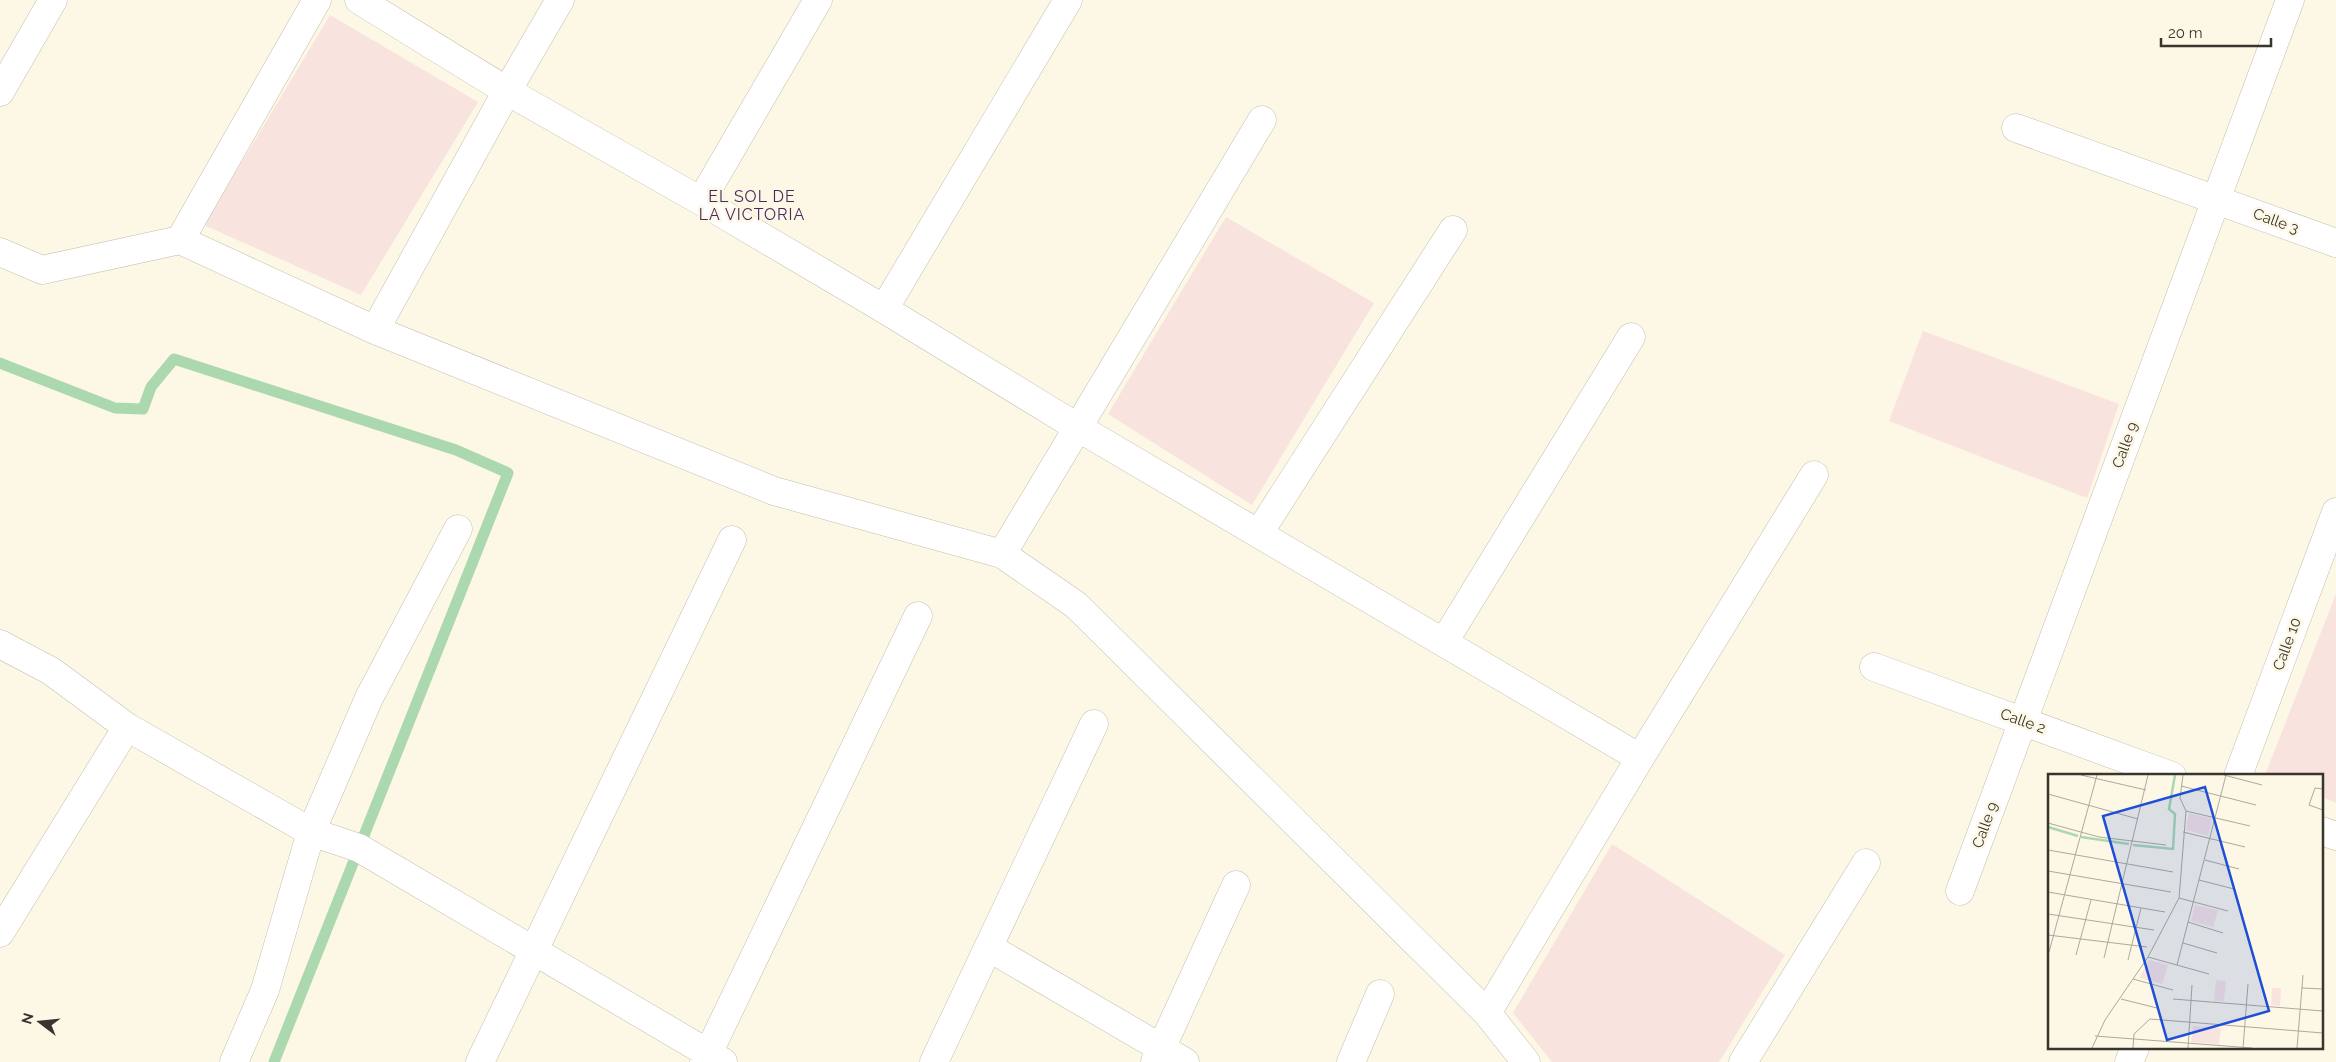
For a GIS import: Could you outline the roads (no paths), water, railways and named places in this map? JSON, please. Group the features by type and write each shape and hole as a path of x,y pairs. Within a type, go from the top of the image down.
{"street":[{"path":"0,92 54,0"},
{"path":"180,240 317,0"},
{"path":"360,0 507,91 701,201 884,309 1077,427 1640,758"},
{"path":"375,330 507,91 560,0"},
{"path":"701,201 818,0"},
{"path":"884,309 1068,0"},
{"name":"Calle 9","path":"1960,891 2290,0"},
{"path":"1002,554 1262,120"},
{"name":"Calle 3","path":"2016,128 2336,243"},
{"path":"1259,533 1453,230"},
{"path":"0,252 42,270 180,240 375,330 774,491 1002,554 1076,605 1487,1013 1526,1062"},
{"path":"1444,642 1631,337"},
{"path":"1487,1013 1640,758 1814,475"},
{"name":"Calle 10","path":"2239,774 2336,512"},
{"path":"234,1062 265,990 311,832 368,698 458,529"},
{"path":"480,1062 732,540"},
{"path":"0,644 51,671 128,728 311,832 359,848 534,950 712,1059 918,616"},
{"name":"Calle 2","path":"1874,667 2166,774"},
{"path":"934,1062 1094,724"},
{"path":"0,934 128,728"},
{"path":"2324,832 2336,836"},
{"path":"1744,1062 1866,863"},
{"path":"1159,1055 1236,885"},
{"path":"988,947 1159,1055 1185,1062"},
{"path":"1352,1062 1380,994"},
{"path":"2129,1062 2134,1050"}],"waterway":[{"path":"0,363 115,408 143,409 151,387 174,359 456,450 508,473 274,1062"}],"district":[{"name":"EL SOL DE LA VICTORIA","path":"752,205"}]}
